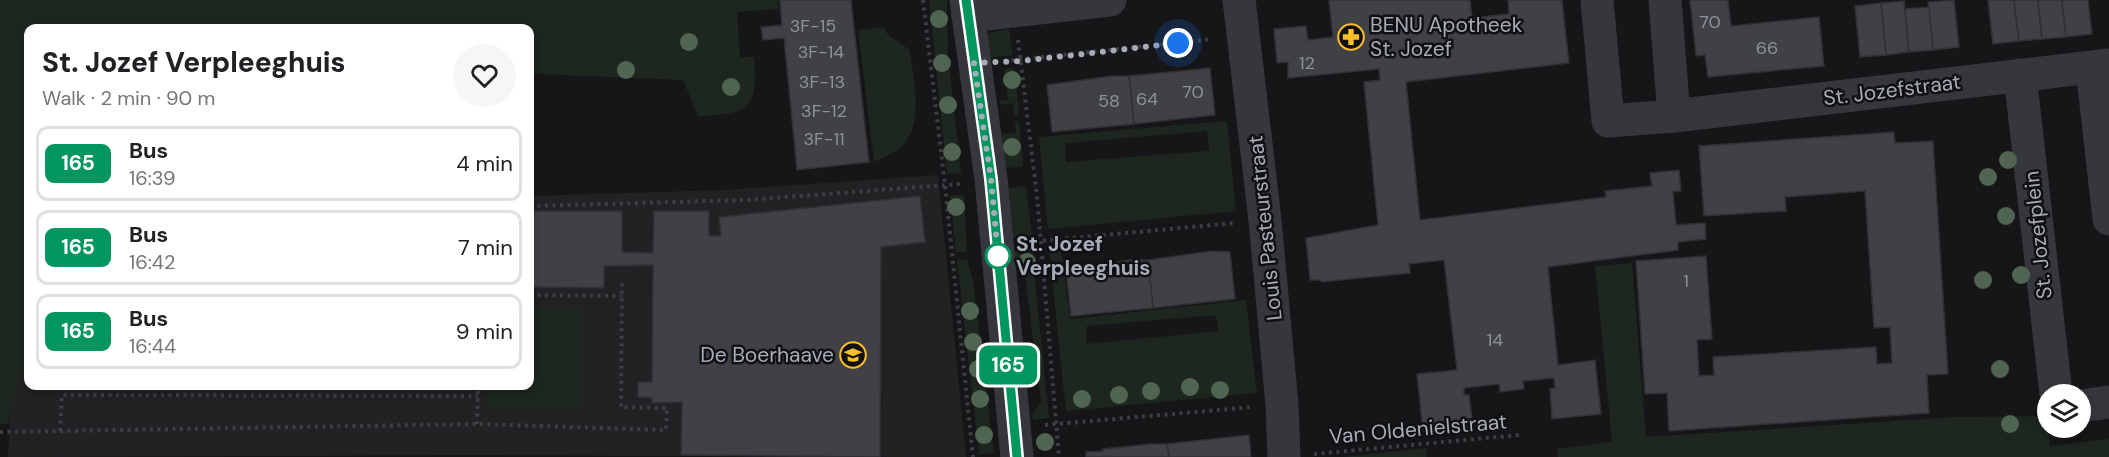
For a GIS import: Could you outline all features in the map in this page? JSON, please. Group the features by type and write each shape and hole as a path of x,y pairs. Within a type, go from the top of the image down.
{"street":[{"path":"1017,457 991,179 967,8 1012,10 1110,0"},
{"name":"Louis Pasteurstraat","path":"1239,0 1245,35 1265,220 1282,405 1284,457"},
{"name":"St. Jozefstraat","path":"1597,0 1608,121 1674,116 2101,66"},
{"path":"1665,0 1674,116"},
{"path":"2101,66 2109,219"},
{"name":"St. Jozefplein","path":"2020,75 2055,384"},
{"path":"2091,404 2109,402"}],"path":[{"path":"923,0 973,457"},
{"path":"1012,10 1022,61 1041,240 1059,457"},
{"path":"974,63 1022,61 1245,35"},
{"path":"534,206 746,200 967,183"},
{"path":"1041,240 1265,220"},
{"path":"0,432 477,424 666,430 667,408 621,406 622,280"},
{"path":"534,295 621,296"},
{"path":"477,424 478,390"},
{"path":"60,431 62,395 478,396"},
{"path":"1055,424 1282,405"},
{"name":"Van Oldenielstraat","path":"1284,457 1519,435"}],"shaded area":[{"path":"0,0 778,0 779,9 737,12 740,57 754,57 754,88 747,106 729,113 698,116 683,80 534,74 534,24 24,24 24,375 19,375 8,424 0,424"},
{"path":"929,0 947,0 948,55 961,173 947,174"},
{"path":"884,27 888,35 910,50 915,88 915,116 913,128 899,149 874,162 858,30"},
{"path":"1009,29 1013,55 986,58 983,34"},
{"path":"1014,67 1019,115 1014,116 1013,103 1000,105 999,101 1008,100 1004,69"},
{"path":"24,114 24,390 534,390 534,196 725,190 938,175 966,457 472,455 8,457"},
{"path":"1015,121 1019,121 1023,167 1005,168 1002,134 1016,133"},
{"path":"1227,121 1236,211 1048,229 1039,137","holes":["1207,131 1209,151 1066,162 1065,143"]},
{"path":"1026,186 1032,236 1007,239 1001,189"},
{"path":"964,194 967,252 956,252 950,196"},
{"path":"1032,249 1049,418 1033,420 1032,414 1041,402 1025,275 1015,267 1012,252"},
{"path":"1061,249 1070,319 1246,300 1257,393 1066,411 1049,250","holes":["1216,315 1219,331 1086,344 1087,326"]},
{"path":"967,259 973,281 994,453 979,455 957,260"},
{"path":"1632,263 1646,437 1957,417 2037,416 2037,438 2049,438 2050,446 2109,439 2109,457 1558,457 1557,449 1612,442 1595,266"},
{"path":"534,307 581,307 581,410 487,409 487,390 534,390"},
{"path":"1426,448 1427,457 1343,457"}],"building":[{"path":"780,0 851,0 869,162 797,170 784,38 763,40 761,27 782,25"},
{"path":"1329,0 1470,0 1472,18 1509,14 1508,0 1562,0 1569,63 1406,82 1420,220 1606,197 1605,191 1652,186 1650,173 1679,170 1681,191 1673,192 1676,225 1705,223 1706,239 1678,242 1678,250 1548,267 1558,365 1595,360 1601,414 1552,419 1550,389 1555,388 1554,378 1523,381 1524,389 1500,392 1499,384 1464,388 1464,395 1469,395 1473,426 1423,432 1417,374 1457,370 1444,260 1409,264 1410,273 1321,282 1321,280 1310,280 1306,238 1378,225 1364,82 1380,80 1379,69 1288,78 1288,62 1277,63 1274,29 1306,26 1308,40 1333,37"},
{"path":"1690,0 1728,0 1731,26 1819,17 1824,66 1708,77 1705,55 1696,56"},
{"path":"1954,0 1959,47 1933,50 1928,2"},
{"path":"1988,0 2014,0 2019,41 1993,44"},
{"path":"2014,0 2038,0 2042,39 2019,41"},
{"path":"2038,0 2062,0 2066,37 2042,39"},
{"path":"2062,0 2088,0 2092,34 2066,37"},
{"path":"1904,1 1909,52 1886,55 1881,3"},
{"path":"1881,3 1886,55 1860,57 1855,6"},
{"path":"1929,7 1933,50 1909,52 1905,9"},
{"path":"1210,68 1215,115 1134,124 1129,76"},
{"path":"1112,76 1129,76 1134,124 1052,132 1047,85"},
{"path":"1894,132 1895,143 1933,141 1948,374 1927,375 1929,413 1669,431 1667,393 1645,394 1636,261 1706,256 1712,339 1697,340 1699,376 1714,375 1713,357 1876,347 1877,364 1892,363 1890,327 1874,328 1865,191 1785,197 1786,211 1704,216 1699,146"},
{"path":"920,196 925,242 881,247 880,457 681,455 682,402 652,403 652,398 638,397 638,382 652,382 653,265 604,266 604,288 534,287 534,211 622,211 622,252 653,253 654,211 709,211 709,236 721,236 719,217"},
{"path":"1212,251 1230,252 1235,299 1153,308 1148,260"},
{"path":"1131,260 1148,260 1153,308 1071,316 1066,269"},
{"path":"1249,435 1251,457 1169,457 1167,444"},
{"path":"1167,444 1169,457 1086,457 1086,452"}],"bus line":[{"name":"165","path":"966,0 991,179 1017,457"}],"place":[{"name":"BENU Apotheek St. Jozef","path":"1351,37"},
{"name":"St. Jozef Verpleeghuis","path":"998,256"},
{"name":"De Boerhaave","path":"853,355"}],"route":[{"path":"998,256 991,179 974,63 1022,61 1178,43"}]}
